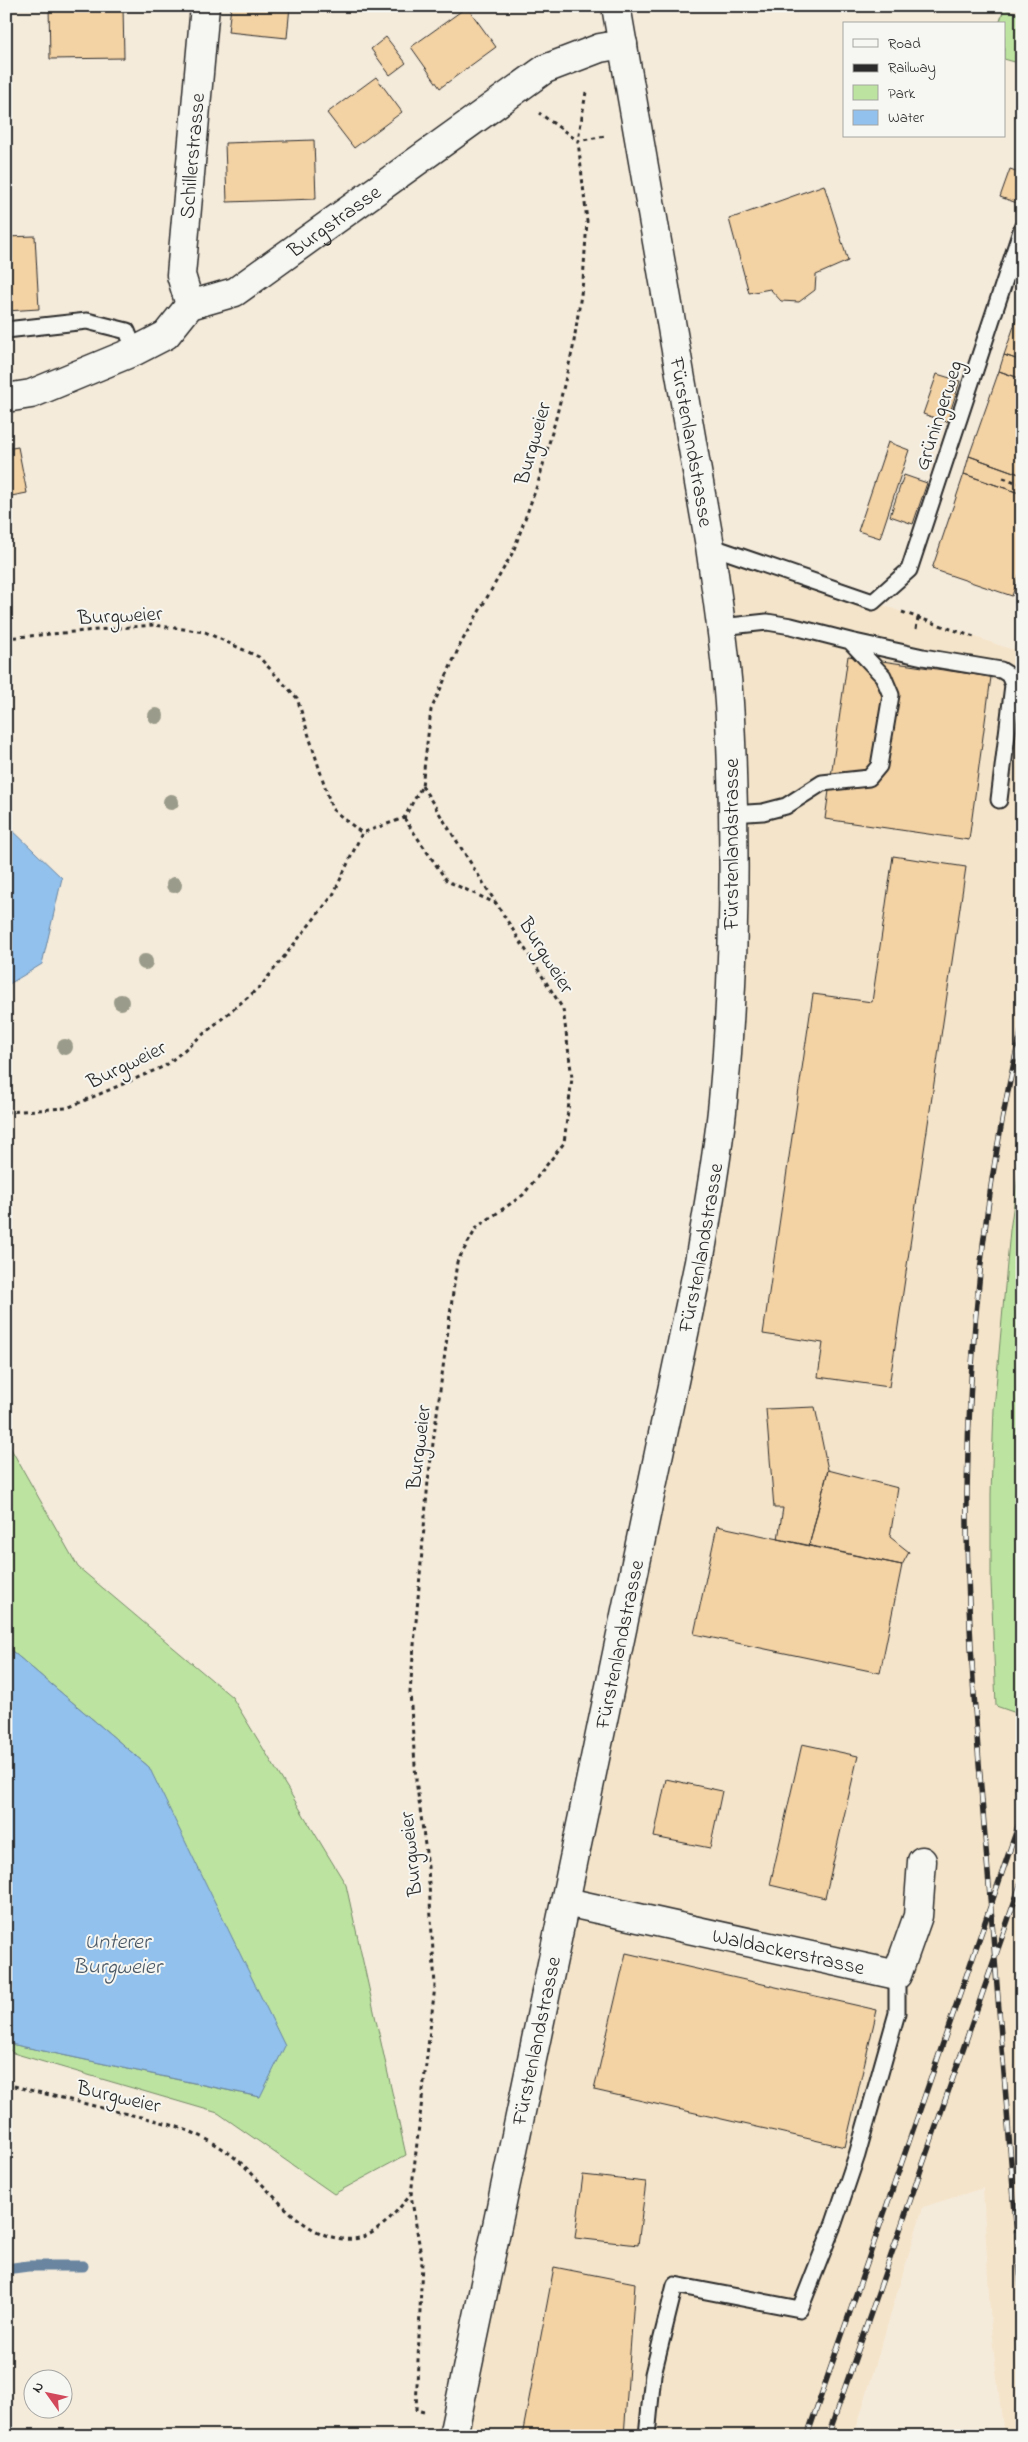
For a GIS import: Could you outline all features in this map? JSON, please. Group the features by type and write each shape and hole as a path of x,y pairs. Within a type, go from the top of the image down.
{"main road":[{"name":"Schillerstrasse","path":"190,305 181,275 205,6"},
{"path":"616,6 623,44"},
{"name":"Burgstrasse","path":"190,305 235,292 545,69 600,48 623,44"},
{"name":"Fürstenlandstrasse","path":"453,2436 699,1262 723,1103 730,1011 733,912 730,718 721,628 710,546 623,44"},
{"path":"6,398 32,394 135,351 166,335 190,305"},
{"path":"897,1975 918,1916 922,1861"},
{"name":"Waldackerstrasse","path":"566,1902 897,1975"}],"lane":[{"name":"Grüningerweg","path":"873,602 909,570 1022,228"},
{"path":"6,330 87,321 127,331 135,351"},
{"path":"710,546 873,602"},
{"path":"721,628 767,622 923,658 1002,670 1009,675 1012,685 1000,800"},
{"path":"732,814 763,812 786,806 822,783 869,778 879,766 891,695 883,676 850,641"},
{"path":"647,2436 652,2374 675,2285 800,2309 834,2224 857,2156 897,2013 897,1975"}],"path":[{"name":"Burgweier","path":"404,818 422,786 431,710 461,643 513,552 538,483 573,348 583,281 587,221 578,141 586,92"},
{"path":"535,110 578,141 606,136"},
{"path":"1003,478 1022,484"},
{"path":"1014,589 1022,592"},
{"path":"873,602 975,637"},
{"name":"Burgweier","path":"6,638 153,624 206,632 259,657 297,698 332,809 362,833 332,895 260,987 165,1066 67,1108 6,1112"},
{"name":"Burgweier","path":"422,786 563,1009 572,1078 564,1143 523,1195 477,1228 457,1262 428,1481 410,1692 416,1780 428,1867 436,1986 411,2195 422,2261 416,2410 430,2413"},
{"path":"362,833 404,818 447,881 496,904"},
{"name":"Burgweier","path":"6,2084 171,2124 202,2135 231,2155 296,2216 318,2231 343,2239 364,2237 388,2222 411,2195"}],"shaded area":[{"path":"710,546 1022,653 1022,2436 1004,2436 991,2329 983,2188 923,2207 854,2436 453,2436 667,1416 730,1011"}],"green space":[{"path":"1004,9 1022,15 1022,64 1006,60 1006,22 1000,22"},
{"path":"1022,1149 1022,1715 996,1706 991,1581 991,1494 994,1409 1010,1230"},
{"path":"6,1440 78,1567 232,1697 346,1885 406,2155 334,2194 218,2113 13,2053 6,2046 6,2043 259,2097 149,1767 6,1646"}],"water":[{"path":"6,824 62,878 42,964 6,986"},
{"name":"Unterer Burgweier","path":"6,1646 149,1767 285,2046 260,2097 6,2043"}],"building":[{"path":"49,6 123,6 124,58 50,59"},
{"path":"231,6 290,6 287,38 228,32"},
{"path":"467,7 496,47 440,88 411,47"},
{"path":"386,37 406,63 390,75 371,49"},
{"path":"376,77 402,112 354,148 327,113"},
{"path":"314,140 316,199 227,202 225,143"},
{"path":"1010,169 1022,173 1022,190 1017,203 1000,197"},
{"path":"824,185 848,261 816,275 815,290 799,302 781,301 770,289 749,293 729,219"},
{"path":"35,236 39,309 6,311 6,237"},
{"path":"1022,303 1022,361 1004,355"},
{"path":"1004,355 1022,361 1022,379 999,371"},
{"path":"999,371 1022,379 1022,475 969,456"},
{"path":"937,374 960,381 947,422 923,414"},
{"path":"888,442 909,450 880,538 858,531"},
{"path":"18,447 27,493 6,497 6,449"},
{"path":"969,456 1022,475 1022,494 964,474"},
{"path":"964,474 1022,494 1022,566 1012,596 932,569"},
{"path":"904,475 927,483 913,524 890,516"},
{"path":"848,656 991,677 969,840 825,819"},
{"path":"893,856 966,867 889,1387 818,1377 823,1343 763,1334 813,994 872,1002"},
{"path":"815,1407 828,1470 809,1546 778,1539 783,1508 774,1508 766,1409"},
{"path":"828,1470 898,1488 890,1537 909,1552 902,1565 809,1546"},
{"path":"717,1526 902,1565 880,1673 694,1634"},
{"path":"802,1744 858,1756 825,1898 770,1885"},
{"path":"666,1779 722,1791 710,1848 654,1837"},
{"path":"626,1953 877,2010 845,2147 594,2090"},
{"path":"583,2175 646,2182 638,2245 575,2238"},
{"path":"554,2267 635,2283 624,2436 522,2436"}],"waterway":[{"path":"6,2269 28,2266 83,2266"}],"railway":[{"path":"1022,1028 998,1143 981,1259 971,1376 967,1493 967,1543 974,1695 1022,2300"},
{"path":"807,2436 1022,1815"},
{"path":"828,2436 1022,1880"}]}
